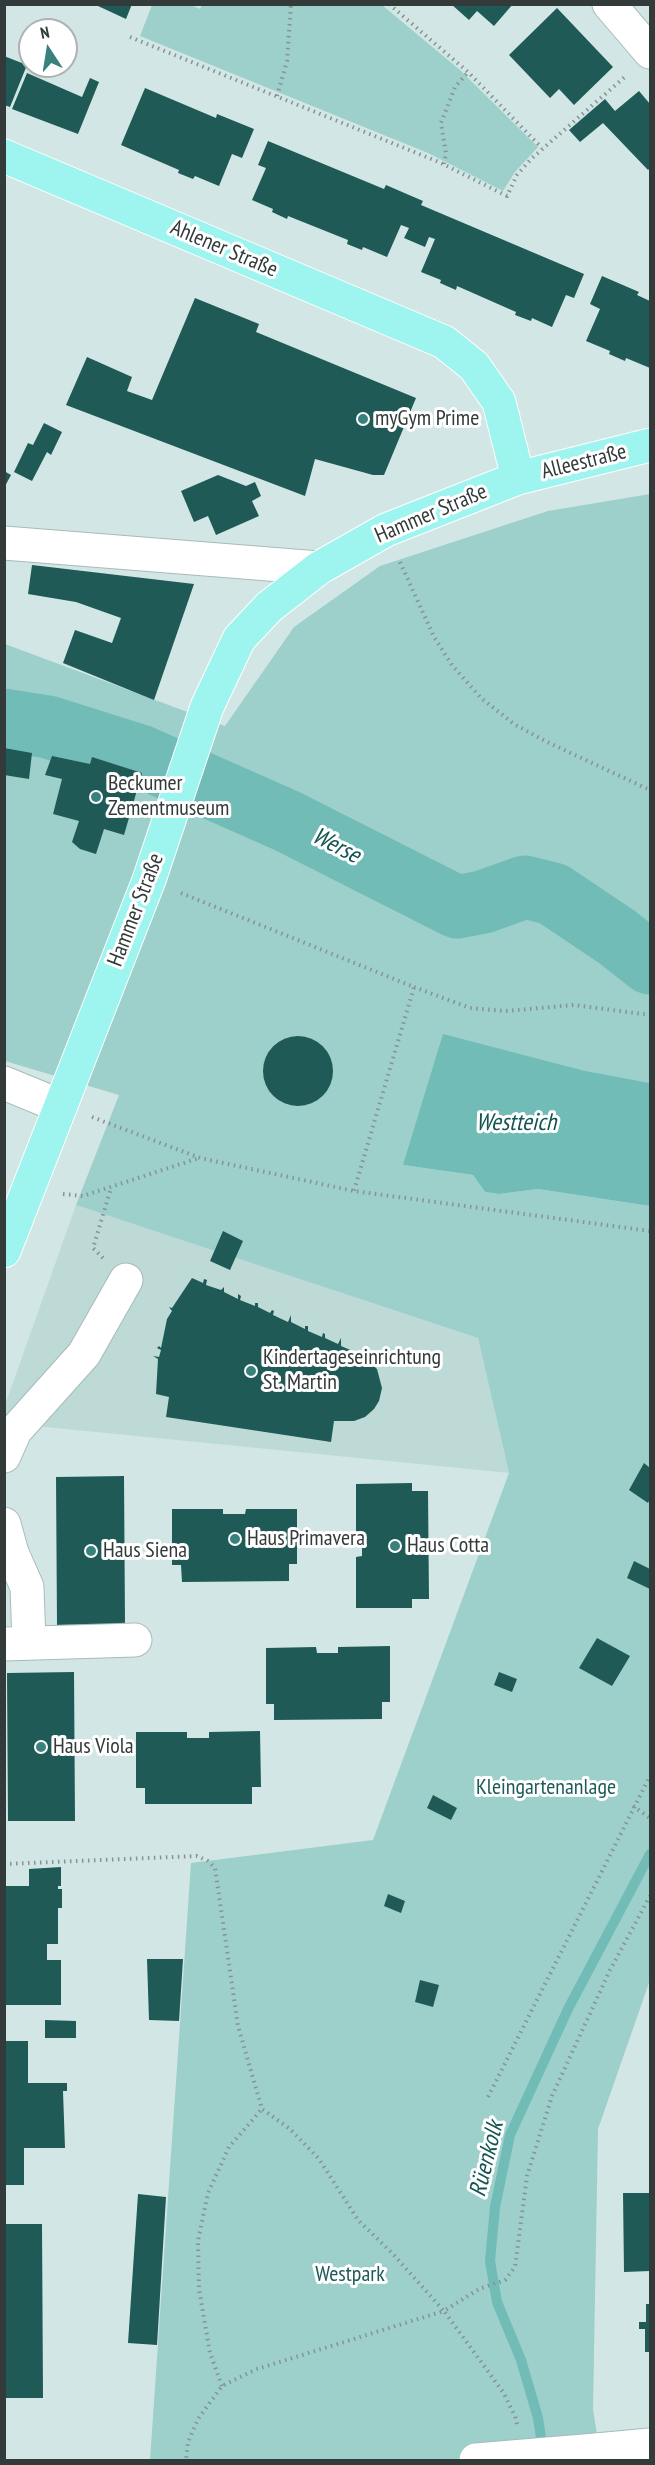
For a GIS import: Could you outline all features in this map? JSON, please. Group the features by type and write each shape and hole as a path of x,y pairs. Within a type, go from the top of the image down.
{"main road":[{"name":"Ahlener Straße","path":"4,156 444,342 474,366 499,402 518,478"},
{"name":"Alleestraße","path":"518,478 651,445"},
{"name":"Hammer Straße","path":"4,1251 148,880 221,674 239,639 269,607 319,568 386,530 518,478"}],"street":[{"path":"609,4 641,61"},
{"path":"4,543 319,568"},
{"path":"4,1083 60,1106"},
{"path":"4,1456 15,1431 84,1354 126,1280"},
{"path":"4,1524 12,1553 27,1587 17,1644 135,1640"},
{"path":"474,2460 651,2445"}],"path":[{"path":"277,96 287,61 291,4"},
{"path":"389,4 468,72 542,148"},
{"path":"130,37 444,164 507,196 517,175 542,148 641,61"},
{"path":"444,164 446,153 441,123 455,87 468,72"},
{"path":"386,530 434,637 452,664 481,698 514,724 545,741 651,790"},
{"path":"148,880 470,1008 506,1011 573,1005 651,1015"},
{"path":"354,1191 414,987"},
{"path":"60,1106 200,1158 354,1191 651,1231"},
{"path":"56,1193 83,1196 200,1158"},
{"path":"99,1229 111,1188"},
{"path":"488,2097 633,1806 651,1776"},
{"path":"633,1806 649,1817"},
{"path":"4,1864 197,1856 215,1868 238,2026 262,2109 290,2129 319,2159 358,2220 392,2253 444,2311 503,2392 518,2427"},
{"path":"186,2460 188,2442 198,2419 222,2386 257,2369 444,2311 478,2289 505,2280 515,2267 527,2176 552,2096 610,1970 651,1896"},
{"path":"222,2386 210,2353 199,2289 198,2241 208,2193 229,2147 262,2109"}],"shaded area":[{"name":"Kindertageseinrichtung St. Martin","path":"76,1205 478,1338 509,1473 5,1423 5,1405"}],"green space":[{"path":"152,5 191,5 200,9 202,5 382,5 460,70 538,147 515,172 503,191 428,153 140,36"},
{"name":"Westpark","path":"650,494 650,1083 581,1070 403,1165 473,1175 485,1192 499,1194 538,1189 650,1206 650,1980 598,2129 593,2409 601,2460 150,2460 191,1863 373,1840 509,1473 478,1338 76,1205 119,1095 5,1061 5,644 225,726 294,627 380,566 548,511"}],"water":[{"name":"Westteich","path":"443,1034 581,1070 650,1083 650,1206 538,1189 499,1194 485,1192 473,1175 403,1165"}],"building":[{"path":"98,4 132,4 126,19"},
{"path":"451,4 513,4 494,26 477,11 469,20"},
{"path":"557,8 613,67 574,105 559,89 550,98 509,55"},
{"path":"4,56 18,61 18,78 22,78 10,107 4,105"},
{"path":"25,78 38,78 82,97 90,78 99,82 78,134 12,109"},
{"path":"145,88 216,118 217,114 254,129 242,158 232,154 219,186 195,176 193,179 178,173 179,170 121,145"},
{"path":"639,91 650,104 650,168 648,170 603,123 580,142 569,130 605,99 615,111"},
{"path":"268,141 384,189 386,185 423,201 421,205 584,274 574,298 566,295 552,327 532,318 531,321 515,315 516,312 457,286 456,290 440,283 441,280 421,272 435,239 429,237 425,247 404,238 409,228 401,225 387,257 363,247 362,250 347,244 348,240 272,212 273,209 252,200 266,168 258,165"},
{"path":"602,276 639,292 637,295 650,301 650,368 626,358 625,361 609,354 610,351 586,341 600,309 590,304"},
{"path":"195,298 259,324 256,332 416,398 384,475 373,475 315,459 305,496 66,405 87,357 132,377 127,391 152,400"},
{"path":"44,423 62,432 51,455 47,452 32,481 14,472 28,443 33,445"},
{"path":"4,471 11,475 4,488"},
{"path":"218,475 246,486 255,482 261,496 252,501 259,516 216,535 208,516 194,522 181,491"},
{"path":"32,565 194,584 154,700 63,663 75,630 112,643 121,618 76,602 28,594"},
{"path":"4,748 32,753 29,779 4,775"},
{"name":"Beckumer Zementmuseum","path":"52,756 90,764 92,757 142,773 124,835 104,829 96,854 80,849 72,842 79,821 53,814 62,779 45,775"},
{"path":"298,1036 317,1042 327,1052 333,1071 327,1090 317,1100 298,1106 279,1100 269,1090 263,1071 269,1052 279,1042"},
{"path":"223,1231 243,1241 230,1270 210,1261"},
{"path":"192,1278 203,1283 204,1279 207,1280 206,1285 221,1290 224,1287 224,1292 238,1299 238,1294 241,1296 240,1300 255,1306 255,1303 258,1303 258,1307 270,1313 274,1311 273,1315 288,1322 291,1315 291,1322 305,1329 305,1326 308,1326 308,1331 322,1337 323,1333 325,1338 338,1344 341,1338 341,1346 362,1355 377,1369 382,1388 379,1401 374,1409 365,1417 354,1421 334,1421 331,1442 166,1417 169,1397 156,1394 158,1359 153,1356 159,1357 161,1350 157,1348 159,1346 161,1348 167,1319 172,1311 169,1307 172,1308"},
{"path":"644,1463 650,1468 648,1503 629,1490"},
{"name":"Haus Siena","path":"124,1476 125,1624 57,1625 56,1477"},
{"name":"Haus Cotta","path":"412,1483 412,1491 428,1491 429,1599 412,1599 412,1608 356,1608 356,1557 362,1556 362,1535 356,1535 356,1484"},
{"name":"Haus Primavera","path":"172,1509 223,1509 223,1514 245,1514 246,1509 297,1509 297,1564 289,1564 289,1581 182,1582 181,1565 172,1565"},
{"path":"634,1561 650,1569 650,1589 627,1578"},
{"path":"597,1638 630,1656 612,1686 579,1668"},
{"path":"390,1646 390,1702 382,1702 382,1719 274,1720 274,1704 266,1704 266,1648 316,1647 317,1653 338,1653 338,1647"},
{"name":"Haus Viola","path":"74,1672 75,1821 8,1821 7,1673"},
{"path":"499,1672 517,1679 512,1692 494,1685"},
{"path":"260,1731 261,1787 252,1787 252,1804 145,1804 145,1788 136,1788 136,1732 187,1732 187,1738 209,1738 209,1732"},
{"path":"433,1795 457,1808 451,1820 427,1808"},
{"path":"61,1867 61,1886 58,1886 58,1889 62,1889 62,1908 58,1908 58,1944 47,1944 47,1960 61,1960 61,2005 4,2005 4,1886 29,1886 29,1869"},
{"path":"388,1894 405,1901 401,1913 384,1906"},
{"path":"147,1959 183,1959 179,2021 149,2020"},
{"path":"420,1980 439,1985 433,2007 415,2002"},
{"path":"45,2020 76,2021 76,2038 45,2038"},
{"path":"4,2041 28,2041 28,2083 67,2083 67,2091 63,2091 65,2148 24,2148 24,2185 4,2185"},
{"path":"623,2193 650,2193 650,2271 624,2272"},
{"path":"138,2194 166,2197 157,2345 128,2343"},
{"path":"4,2224 42,2224 43,2398 4,2398"},
{"path":"646,2304 650,2304 650,2352 645,2352 645,2329 639,2329 639,2322 646,2322"}],"waterway":[{"name":"Werse","path":"4,720 48,727 140,756 287,821 457,907 483,902 525,887 553,894 617,937 650,963"},
{"name":"Rüenkolk","path":"543,2451 538,2418 521,2360 497,2302 490,2261 495,2207 510,2135 568,2009 650,1854"}],"place":[{"name":"myGym Prime","path":"363,419"},
{"name":"Beckumer Zementmuseum","path":"96,797"},
{"name":"Kindertageseinrichtung St. Martin","path":"251,1371"},
{"name":"Haus Primavera","path":"235,1539"},
{"name":"Haus Cotta","path":"395,1546"},
{"name":"Haus Siena","path":"91,1551"},
{"name":"Haus Viola","path":"41,1747"}],"park label":[{"name":"Kleingartenanlage","path":"546,1788"}]}
